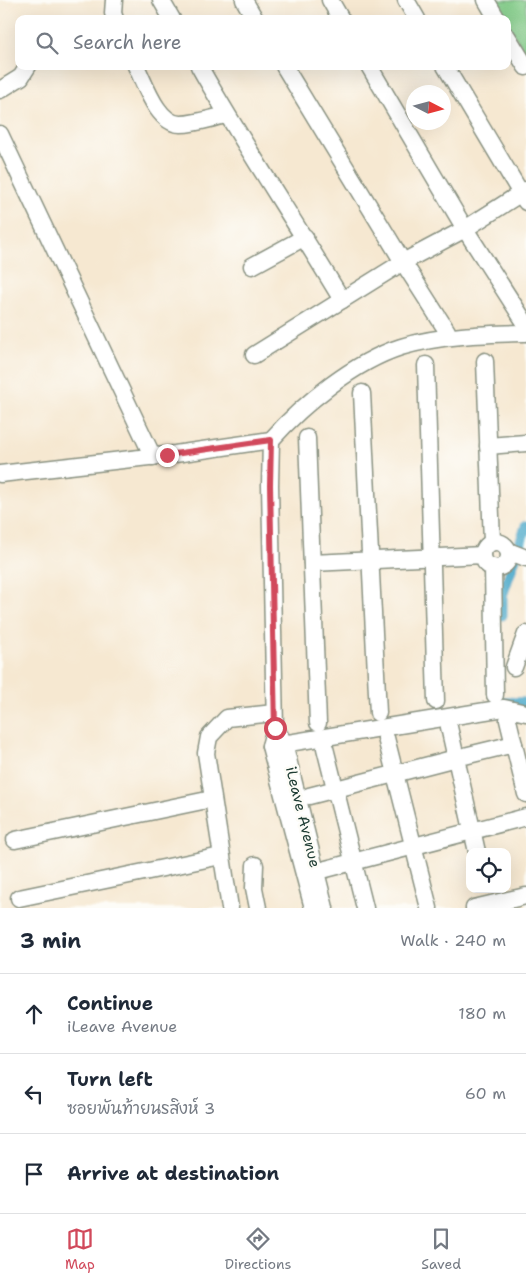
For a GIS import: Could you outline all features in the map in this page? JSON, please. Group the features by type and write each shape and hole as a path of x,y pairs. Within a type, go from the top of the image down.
{"street":[{"path":"114,0 114,15"},
{"path":"161,0 170,15"},
{"path":"244,0 253,15"},
{"path":"330,0 339,15"},
{"path":"406,0 415,15"},
{"path":"486,0 495,15"},
{"path":"511,43 526,67"},
{"path":"0,90 21,77 25,70"},
{"path":"138,70 158,111 173,124 182,124 226,115"},
{"path":"201,70 226,115 342,300"},
{"path":"286,70 447,331"},
{"path":"0,474 153,457 271,440 282,428 336,382 353,370 387,353 401,347 424,342 525,327 371,70"},
{"path":"254,356 403,262 524,195 447,70"},
{"path":"0,134 153,457"},
{"path":"252,266 304,237"},
{"path":"485,361 489,555 495,694"},
{"path":"426,365 436,701"},
{"path":"362,393 378,713"},
{"path":"307,438 318,723"},
{"name":"iLeave Avenue","path":"271,440 274,720 277,744 313,908"},
{"path":"488,446 526,443"},
{"path":"312,563 489,555 502,566 508,560 507,548 500,542 489,555"},
{"path":"508,551 526,558"},
{"path":"514,667 526,634"},
{"path":"277,744 504,708 526,712"},
{"path":"230,908 206,753 209,737 227,718 274,720"},
{"path":"508,720 526,794"},
{"path":"449,727 476,848"},
{"path":"386,738 412,847 429,908"},
{"name":"iLeave Avenue","path":"277,744 326,908"},
{"path":"309,796 514,744"},
{"path":"325,748 365,908"},
{"path":"15,840 212,799"},
{"path":"326,869 526,818"},
{"path":"19,898 221,856"},
{"path":"255,865 254,888 258,908"},
{"path":"485,902 526,896"}],"green space":[{"path":"493,0 526,0 526,54 511,30 511,15 502,15"}],"waterway":[{"path":"502,615 502,596 526,526"},
{"path":"503,702 526,703"}],"route":[{"path":"167,455 271,440 270,485 275,728"}]}
